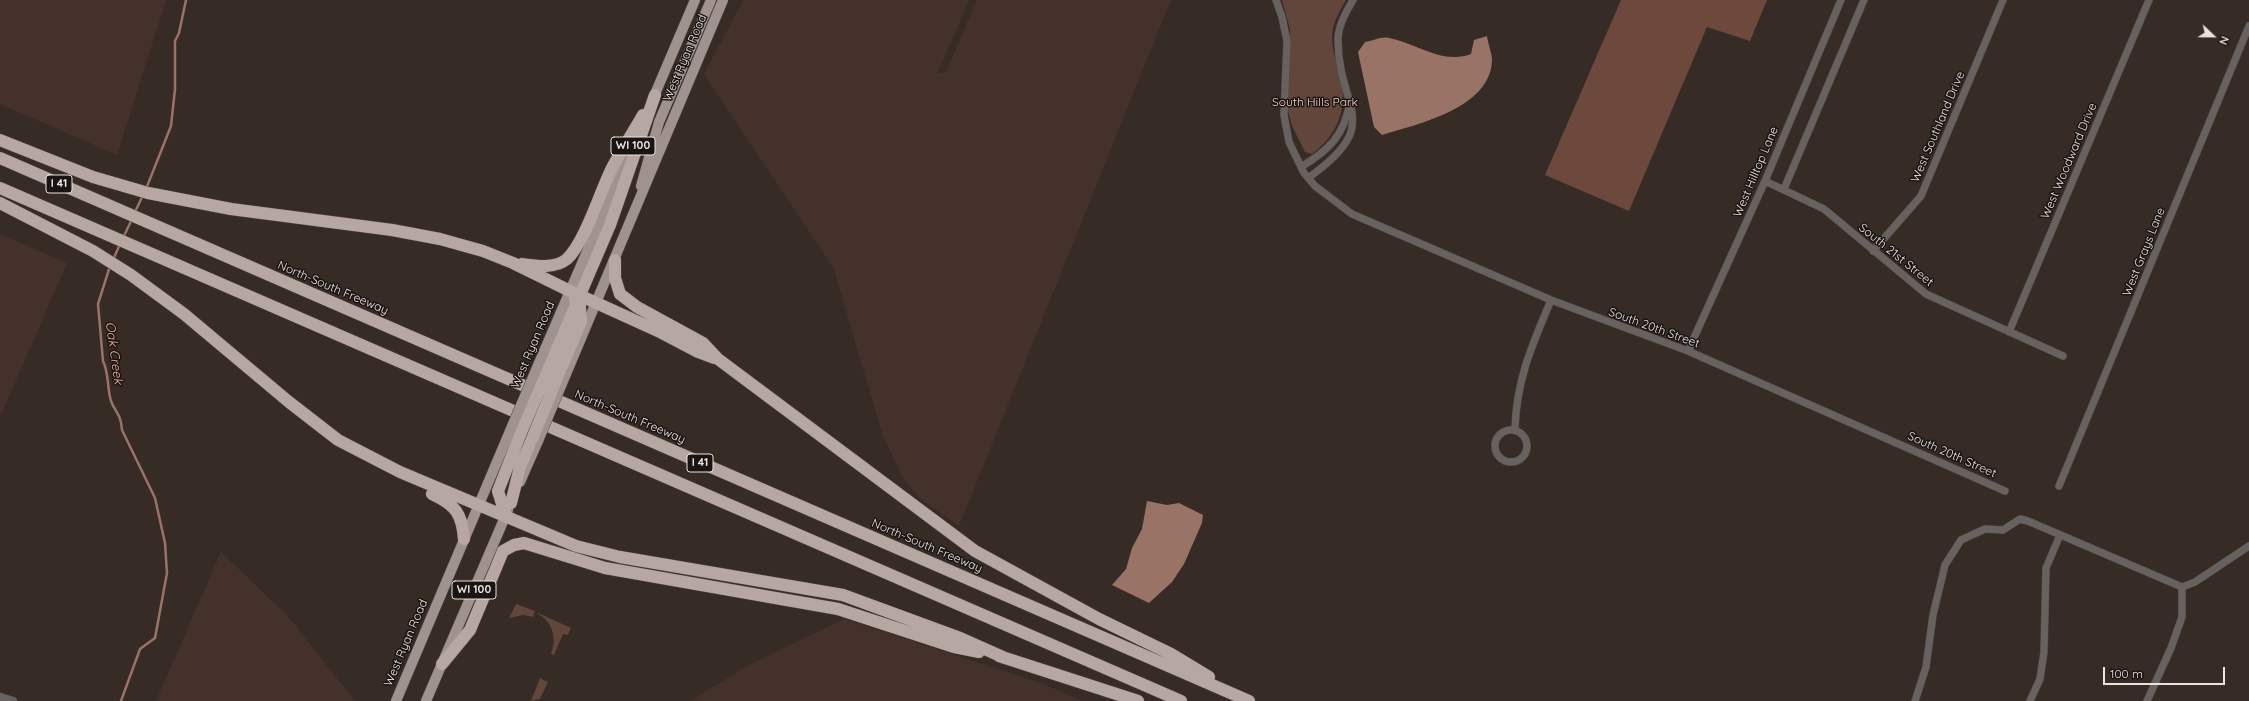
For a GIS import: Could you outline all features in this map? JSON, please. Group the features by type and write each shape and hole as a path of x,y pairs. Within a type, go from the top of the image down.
{"highway":[{"path":"513,262 540,266 558,264 566,259 576,247 612,167 655,95"},
{"path":"506,517 498,491 525,436 554,369 581,322 582,317 576,296 610,225 655,95"},
{"path":"0,140 122,186 172,198 433,237 483,251 513,262 576,296 596,303 658,331 698,352 718,359"},
{"name":"North-South Freeway","path":"0,158 151,225 1249,701"},
{"name":"I 41","path":"0,188 1181,701"},
{"path":"0,203 93,250 131,275 184,314 294,407 352,448 370,465 452,505 459,515 464,539"},
{"path":"615,260 615,278 620,294 637,307 703,343 718,359 975,551 1098,619 1171,654 1249,701"},
{"path":"511,503 520,467 525,436"},
{"path":"352,448 400,472 576,546 620,557 843,595 960,638 1005,658"},
{"path":"442,664 470,630 504,551 514,545 524,543 605,568 838,609 954,646 1005,658 1138,701"}],"main road":[{"name":"West Ryan Road","path":"655,95 695,0"},
{"path":"634,213 644,172 659,122 711,0"},
{"name":"West Ryan Road","path":"554,369 596,303 723,0"},
{"name":"West Ryan Road","path":"396,701 478,505 525,436 554,369 576,296"},
{"name":"WI 100","path":"426,701 511,503"}],"street":[{"path":"1276,0 1282,17 1287,41 1284,97 1286,129 1289,142 1304,173"},
{"path":"1304,173 1327,165 1342,150 1352,131 1353,113 1340,62 1338,38 1343,18 1353,0"},
{"name":"West Hilltop Lane","path":"1688,351 1765,181 1840,0"},
{"path":"1784,189 1864,0"},
{"name":"West Southland Drive","path":"1873,251 1921,196 2003,0"},
{"name":"West Woodward Drive","path":"2009,332 2149,0"},
{"name":"West Grays Lane","path":"2059,486 2249,26"},
{"path":"1304,173 1336,139 1347,118 1350,100"},
{"name":"South 20th Street","path":"1304,173 1334,202 1352,214 1551,300 1688,351 2005,491"},
{"name":"South 21st Street","path":"1765,181 1824,209 1926,294 2062,356"},
{"path":"1515,430 1520,382 1523,369 1551,300"},
{"path":"1515,430 1526,440 1526,450 1520,459 1511,462 1506,461 1498,454 1496,441 1501,433 1515,430"},
{"path":"1914,701 1926,668 1939,584 1945,565 1961,540 1986,529 2003,530 2020,519 2182,587 2195,582 2249,546"},
{"path":"2030,701 2040,679 2044,652 2046,568 2060,535"},
{"path":"2147,701 2171,648 2182,617 2182,587"},
{"path":"0,697 13,701"}],"shaded area":[{"path":"0,0 166,0 117,155 0,104"},
{"path":"743,0 969,0 937,74 946,72 977,0 1171,0 959,526 922,500 903,478 883,436 833,267 704,74"},
{"path":"1621,0 1767,0 1750,41 1707,27 1629,211 1545,175"},
{"path":"1487,36 1492,60 1488,77 1479,90 1466,102 1432,119 1382,135 1374,127 1358,52 1365,42 1386,38 1440,55 1461,57 1471,54 1474,40"},
{"path":"0,234 67,263 0,417"},
{"path":"1147,501 1167,505 1179,503 1203,515 1202,523 1184,564 1172,582 1149,603 1112,585 1126,569 1132,548 1142,529"},
{"path":"221,552 287,615 355,701 156,701"},
{"path":"844,619 1044,684 1082,701 691,701 745,667"}],"green space":[{"name":"South Hills Park","path":"1282,0 1346,0 1335,21 1332,35 1333,50 1342,85 1342,106 1333,132 1312,154 1305,152 1292,126 1288,111 1290,29"},
{"path":"516,604 535,611 533,617 523,615 509,618"},
{"path":"538,613 571,628 568,635 563,634 554,655 551,654 554,642 552,631 547,621"},
{"path":"540,678 548,682 540,699 531,701"}],"waterway":[{"name":"Oak Creek","path":"146,189 171,126 175,89 175,41 179,33 186,0"},
{"name":"Oak Creek","path":"135,212 143,195"},
{"name":"Oak Creek","path":"123,238 132,219"},
{"name":"Oak Creek","path":"113,260 120,244"},
{"name":"Oak Creek","path":"110,266 98,304 103,361 111,401 119,417 122,430 155,498 165,543 167,573 155,638 140,649 121,701"}]}
